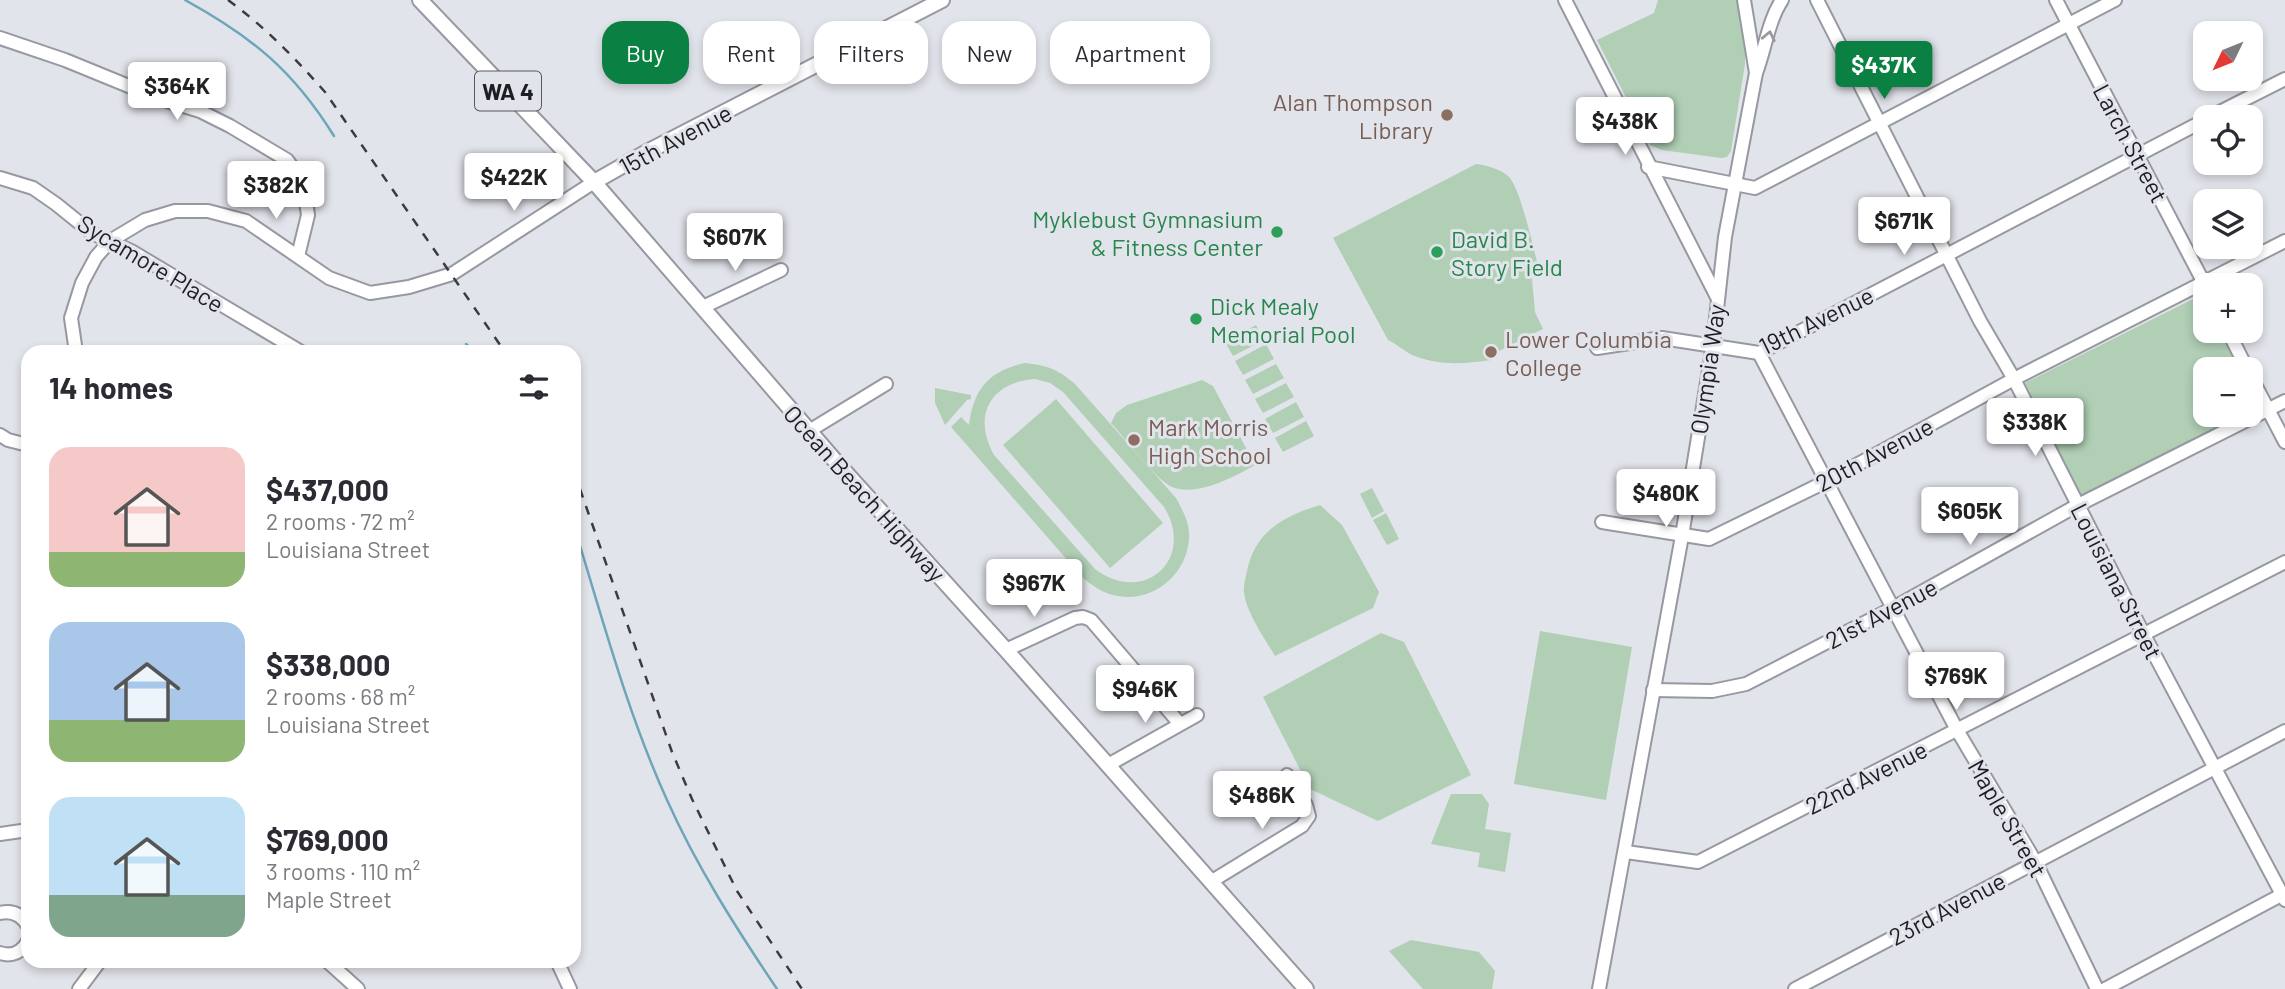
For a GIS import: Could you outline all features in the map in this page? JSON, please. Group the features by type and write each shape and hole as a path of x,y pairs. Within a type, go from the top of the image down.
{"main road":[{"name":"Ocean Beach Highway","path":"420,0 594,182 809,431 1306,989"},
{"name":"15th Avenue","path":"594,182 942,0"}],"street":[{"path":"1565,0 1717,298"},
{"path":"1744,0 1756,74"},
{"name":"Olympia Way","path":"1599,989 1682,536 1713,345 1717,298 1756,74 1766,49 1772,21 1782,0"},
{"name":"Louisiana Street","path":"1817,0 1980,321 2014,379 2143,633 2284,896"},
{"name":"Larch Street","path":"2056,0 2199,273"},
{"path":"1648,167 1755,188 2115,0"},
{"path":"0,38 65,60 158,98 200,111 288,160 303,182 308,215 298,256"},
{"path":"2234,105 2285,79"},
{"name":"19th Avenue","path":"1597,348 1662,338 1759,353 2193,126"},
{"name":"Sycamore Place","path":"0,178 33,188 92,233 289,345"},
{"path":"75,345 71,318 82,283 96,257 110,241 145,220 175,211 208,211 246,221 329,278 370,293 409,287 452,274 594,182"},
{"name":"20th Avenue","path":"2227,273 2285,241"},
{"path":"703,307 781,270"},
{"name":"20th Avenue","path":"1602,522 1709,539 1827,481 2014,379 2193,291"},
{"name":"Maple Street","path":"1759,353 1957,730 2035,861 2097,989"},
{"path":"809,431 886,384"},
{"path":"2263,401 2285,442"},
{"name":"21st Avenue","path":"1653,690 1712,691 1746,684 1894,608 2078,505 2285,401"},
{"path":"0,435 21,443"},
{"name":"22nd Avenue","path":"1626,852 1698,862 2285,562"},
{"path":"1006,650 1075,618 1091,620 1180,724"},
{"path":"1108,765 1197,715"},
{"name":"23rd Avenue","path":"1795,989 2285,731"},
{"path":"1212,881 1302,826 1308,817 1306,805 1287,775"},
{"path":"0,834 21,831"},
{"path":"2105,989 2284,896"},
{"path":"0,913 11,912 21,918"},
{"path":"0,953 13,954 21,949"},
{"path":"79,989 95,968"},
{"path":"335,968 358,989"},
{"path":"560,968 570,989"}],"green space":[{"path":"1658,0 1739,0 1745,33 1745,64 1731,151 1727,157 1662,150 1650,145 1597,40 1654,13"},
{"name":"David B. Story Field","path":"1476,164 1493,168 1513,182 1538,265 1531,268 1535,312 1543,329 1495,353 1491,360 1451,363 1422,359 1388,340 1333,238"},
{"path":"2193,299 2193,343 2228,343 2236,357 2193,357 2193,427 2221,427 2082,497 2025,383"},
{"path":"1256,325 1264,340 1233,356 1225,342"},
{"path":"1266,344 1274,359 1243,375 1235,361"},
{"path":"1025,363 1040,365 1069,379 1176,498 1187,522 1189,539 1180,568 1159,588 1132,597 1117,596 1102,591 1084,579 951,427 961,417 969,425 979,391 993,376 1012,366","holes":["1035,379 1050,383 1063,392 1164,507 1172,526 1174,544 1169,559 1160,571 1147,579 1131,582 1113,579 1095,569 994,455 988,441 985,415 996,394 1019,382"]},
{"path":"1276,364 1284,378 1253,394 1245,380"},
{"path":"1202,380 1213,386 1255,465 1204,488 1172,487 1158,476 1111,423 1116,413 1127,405"},
{"path":"1286,383 1294,397 1263,413 1255,399"},
{"path":"935,388 971,395 971,399 967,400 945,425 935,403"},
{"path":"1056,399 1163,523 1110,568 1003,445"},
{"path":"1296,402 1304,417 1273,433 1265,419"},
{"path":"1306,421 1314,436 1283,452 1275,438"},
{"path":"1372,488 1384,511 1372,518 1360,494"},
{"path":"1320,505 1342,525 1379,592 1373,608 1275,656 1256,625 1245,600 1244,584 1251,557 1264,535 1273,527 1295,514"},
{"path":"1386,513 1399,539 1387,545 1373,520"},
{"path":"1540,631 1632,647 1606,800 1514,784"},
{"path":"1381,633 1404,642 1471,775 1378,821 1310,789 1263,697"},
{"path":"1451,794 1482,794 1489,804 1485,829 1511,833 1505,872 1478,867 1480,853 1431,844"},
{"path":"1411,940 1479,952 1495,971 1492,989 1423,989 1389,951"}],"waterway":[{"path":"185,0 231,28 269,57 303,92 334,136"},
{"path":"581,549 627,699 667,800 718,897 777,989"}],"railway":[{"path":"228,0 279,43 325,92 500,345"},
{"path":"581,492 672,752 692,799 737,891 802,989"}],"place":[{"name":"Alan Thompson Library","path":"1447,115"},
{"name":"Myklebust Gymnasium & Fitness Center","path":"1277,232"},
{"name":"David B. Story Field","path":"1437,252"},
{"name":"Dick Mealy Memorial Pool","path":"1196,319"},
{"name":"Lower Columbia College","path":"1491,352"},
{"name":"Mark Morris High School","path":"1134,440"}]}
